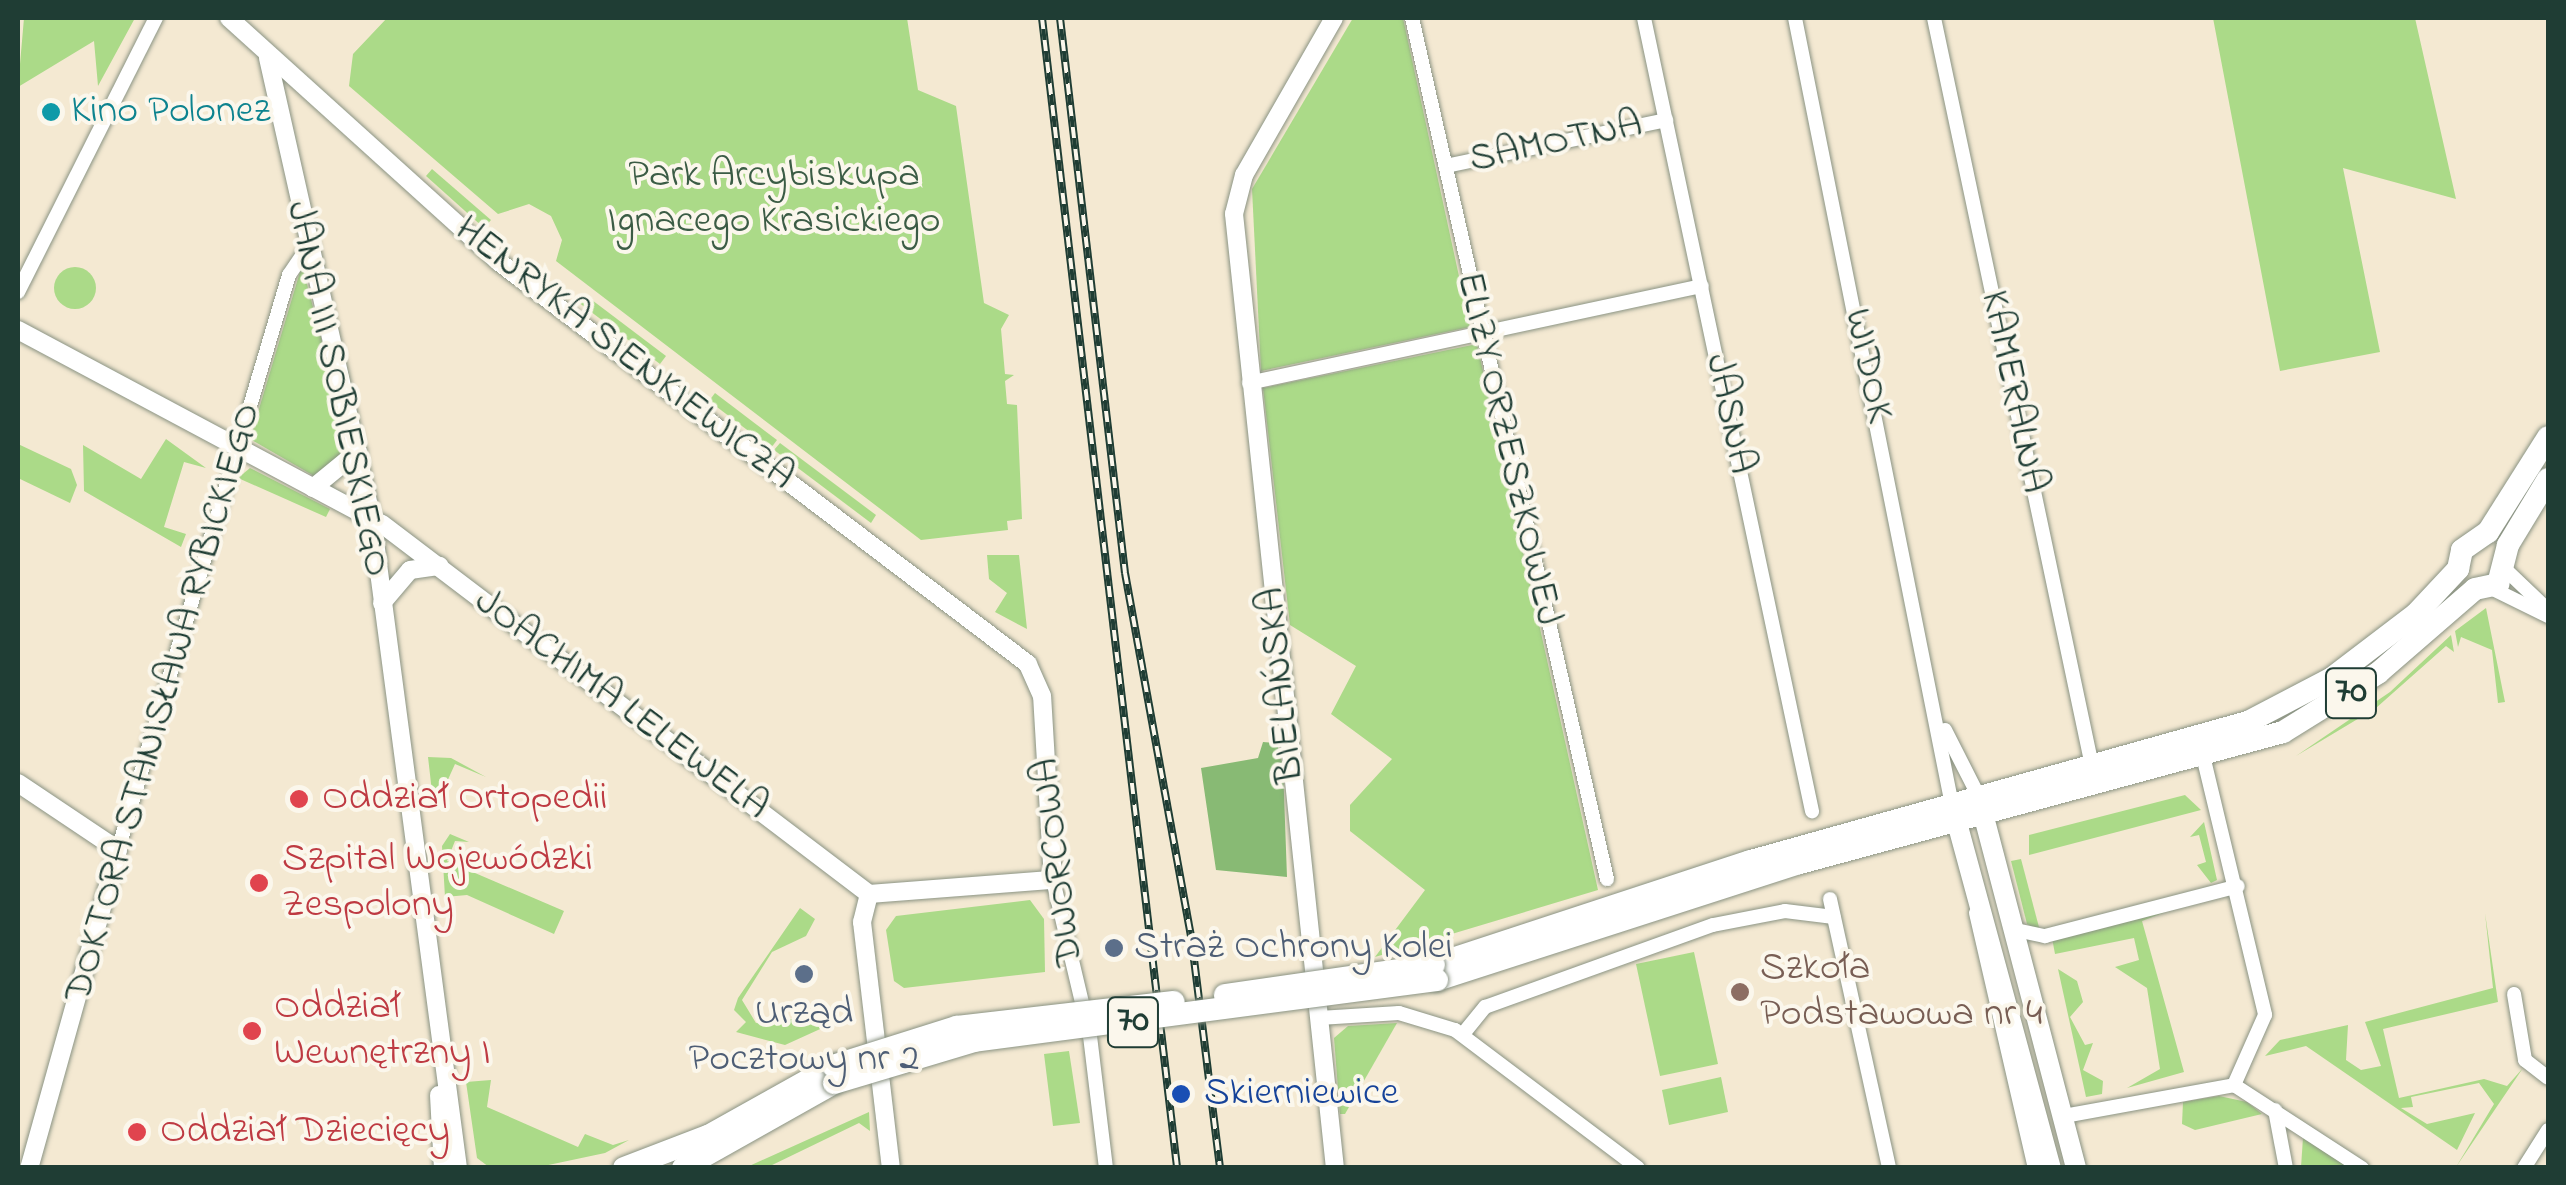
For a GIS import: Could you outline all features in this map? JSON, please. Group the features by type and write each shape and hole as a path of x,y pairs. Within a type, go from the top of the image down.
{"main road":[{"path":"2548,437 2480,540 2462,550 2458,570 2483,588 2506,562 2548,480"},
{"path":"2480,540 2506,562"},
{"name":"70","path":"683,1168 712,1144 834,1074 957,1027 1436,973 1982,806 2092,766 2216,733 2332,678 2458,570"},
{"name":"70","path":"1982,806 2204,760 2345,698 2483,588"},
{"name":"WIDOK","path":"1982,806 2076,1168"},
{"name":"WIDOK","path":"1955,814 2051,1168"},
{"name":"70","path":"624,1168 712,1144"}],"street":[{"path":"18,292 156,18"},
{"name":"HENRYKA SIENKIEWICZA","path":"229,18 268,58 514,273 1035,673"},
{"name":"BIELAŃSKA","path":"1334,18 1235,203 1248,383 1335,1168"},
{"name":"ELIZY ORZESZKOWEJ","path":"1412,18 1607,879"},
{"name":"JASNA","path":"1644,18 1812,811"},
{"name":"WIDOK","path":"1795,18 1939,715 1955,814"},
{"name":"KAMERALNA","path":"1934,18 2092,766"},
{"name":"JANA III SOBIESKIEGO","path":"268,58 372,519 441,1080 458,1168"},
{"name":"SAMOTNA","path":"1446,166 1666,120"},
{"name":"DOKTORA STANISŁAWA RYBICKIEGO","path":"28,1168 237,448 290,275 310,244"},
{"path":"1248,383 1702,286"},
{"name":"JOACHIMA LELEWELA","path":"18,330 372,519 440,566 868,894"},
{"path":"312,488 358,452"},
{"path":"2506,562 2548,613"},
{"path":"382,603 410,570 440,566"},
{"path":"2483,588 2548,613"},
{"name":"DWORCOWA","path":"1035,673 1053,880 1090,1036 1106,1168"},
{"name":"WIDOK","path":"1939,715 1982,806"},
{"path":"2216,733 2204,760 2238,886 2265,1015 2234,1085"},
{"path":"18,783 118,850"},
{"path":"891,1168 862,922 868,894 1053,880"},
{"path":"2016,930 2044,936 2238,886"},
{"name":"WIDOK","path":"1980,898 1976,939 2035,1168"},
{"path":"1830,899 1890,1168"},
{"path":"1463,1034 1486,1008 1713,925 1785,911 1834,917"},
{"path":"2514,994 2525,1060 2548,1078"},
{"path":"1319,1018 1400,1013 1463,1034 1638,1168"},
{"name":"JANA III SOBIESKIEGO","path":"441,1080 443,1168"},
{"path":"2064,1116 2234,1085 2362,1168"},
{"path":"2275,1110 2286,1168"},
{"path":"2524,1168 2548,1130"}],"green space":[{"path":"24,18 135,18 98,86 94,41 18,87"},
{"name":"Park Arcybiskupa Ignacego Krasickiego","path":"387,18 907,18 918,90 956,106 984,303 1009,315 1001,329 1005,374 1014,375 1005,381 1007,404 1017,405 1022,519 1007,521 1008,530 921,540 556,261 562,240 551,216 529,204 498,214 349,86 353,54"},
{"path":"1353,18 1403,18 1470,327 1261,371 1252,189"},
{"path":"2213,18 2415,18 2456,199 2343,168 2380,352 2280,371"},
{"path":"432,169 491,220 484,228 426,176"},
{"path":"302,265 348,441 347,454 314,476 250,439"},
{"path":"75,267 89,274 96,288 89,302 75,309 61,302 54,288 61,274"},
{"path":"584,294 666,356 660,364 578,302"},
{"path":"1477,344 1598,890 1375,957 1425,890 1350,831 1350,805 1392,759 1331,714 1356,666 1290,625 1263,388"},
{"path":"715,393 777,440 771,448 709,401"},
{"path":"166,439 206,468 184,462 164,527 186,534 181,547 84,491 83,445 141,479"},
{"path":"780,443 876,515 871,523 774,450"},
{"path":"18,444 71,469 77,485 70,503 18,478"},
{"path":"250,468 330,509 326,517 238,478"},
{"path":"987,555 1019,555 1027,629 995,612 1007,593 989,579"},
{"path":"2486,608 2505,702 2498,703 2492,650 2461,637 2458,647 2455,631"},
{"path":"2451,635 2454,652 2446,646 2376,708 2296,756 2390,692"},
{"path":"1263,742 1277,743 1283,766 1287,877 1216,870 1201,768 1258,758"},
{"path":"428,757 451,758 486,777 455,764 441,795 432,792"},
{"path":"2185,795 2201,810 2029,855 2029,835"},
{"path":"2204,822 2217,880 2211,883 2197,865 2206,862 2199,835 2190,837"},
{"path":"450,834 469,842 455,841 447,861 564,911 554,934 467,895 445,897 442,846"},
{"path":"2021,859 2040,931 2027,924 2011,861"},
{"path":"1030,900 1044,919 1045,972 904,988 894,981 886,930 896,916"},
{"path":"2194,901 2142,921 2184,1072 2127,1088 2160,1069 2147,988 2115,967 2139,960 2134,938 2055,954 2052,938"},
{"path":"800,908 815,919 806,936 772,952 742,1000 756,1023 829,1015 829,1025 785,1045 736,1032 746,1022 734,1010 738,998"},
{"path":"2485,913 2498,1002 2383,1029 2399,1098 2484,1079 2507,1086 2523,1068 2456,1167 2494,1104 2479,1083 2411,1097 2413,1107 2401,1108 2427,1124 2475,1113 2457,1150 2306,1046 2265,1056 2280,1040 2348,1025 2346,1060 2361,1070 2381,1066 2365,1022 2493,988"},
{"path":"1694,952 1718,1064 1660,1076 1636,964"},
{"path":"2058,969 2077,981 2083,1002 2070,1017 2085,1045 2093,1043 2083,1070 2103,1081 2102,1094 2086,1097"},
{"path":"1397,1023 1345,1114 1340,1114 1334,1038 1348,1026"},
{"path":"1069,1051 1080,1123 1053,1126 1044,1054"},
{"path":"1721,1077 1728,1112 1669,1125 1662,1090"},
{"path":"491,1080 487,1107 578,1147 585,1134 613,1145 629,1140 605,1153 539,1167 489,1167 477,1158 466,1082"},
{"path":"2219,1096 2247,1102 2262,1114 2195,1130 2182,1124 2183,1102"},
{"path":"869,1112 870,1131 859,1123 768,1167 747,1167"},
{"path":"2303,1138 2348,1167 2301,1167"}],"railway":[{"path":"1042,18 1177,1168"},
{"path":"1060,18 1125,573 1192,943 1220,1168"}],"place":[{"name":"Kino Polonez","path":"51,112"},
{"name":"Oddział Ortopedii","path":"299,799"},
{"name":"Szpital Wojewódzki Zespolony","path":"259,883"},
{"name":"Straż Ochrony Kolei","path":"1114,948"},
{"name":"Urząd Pocztowy nr 2","path":"804,974"},
{"name":"Szkoła Podstawowa nr 4","path":"1740,992"},
{"name":"Oddział Wewnętrzny I","path":"252,1031"},
{"name":"Skierniewice","path":"1181,1094"},
{"name":"Oddział Dziecięcy","path":"137,1132"}]}
